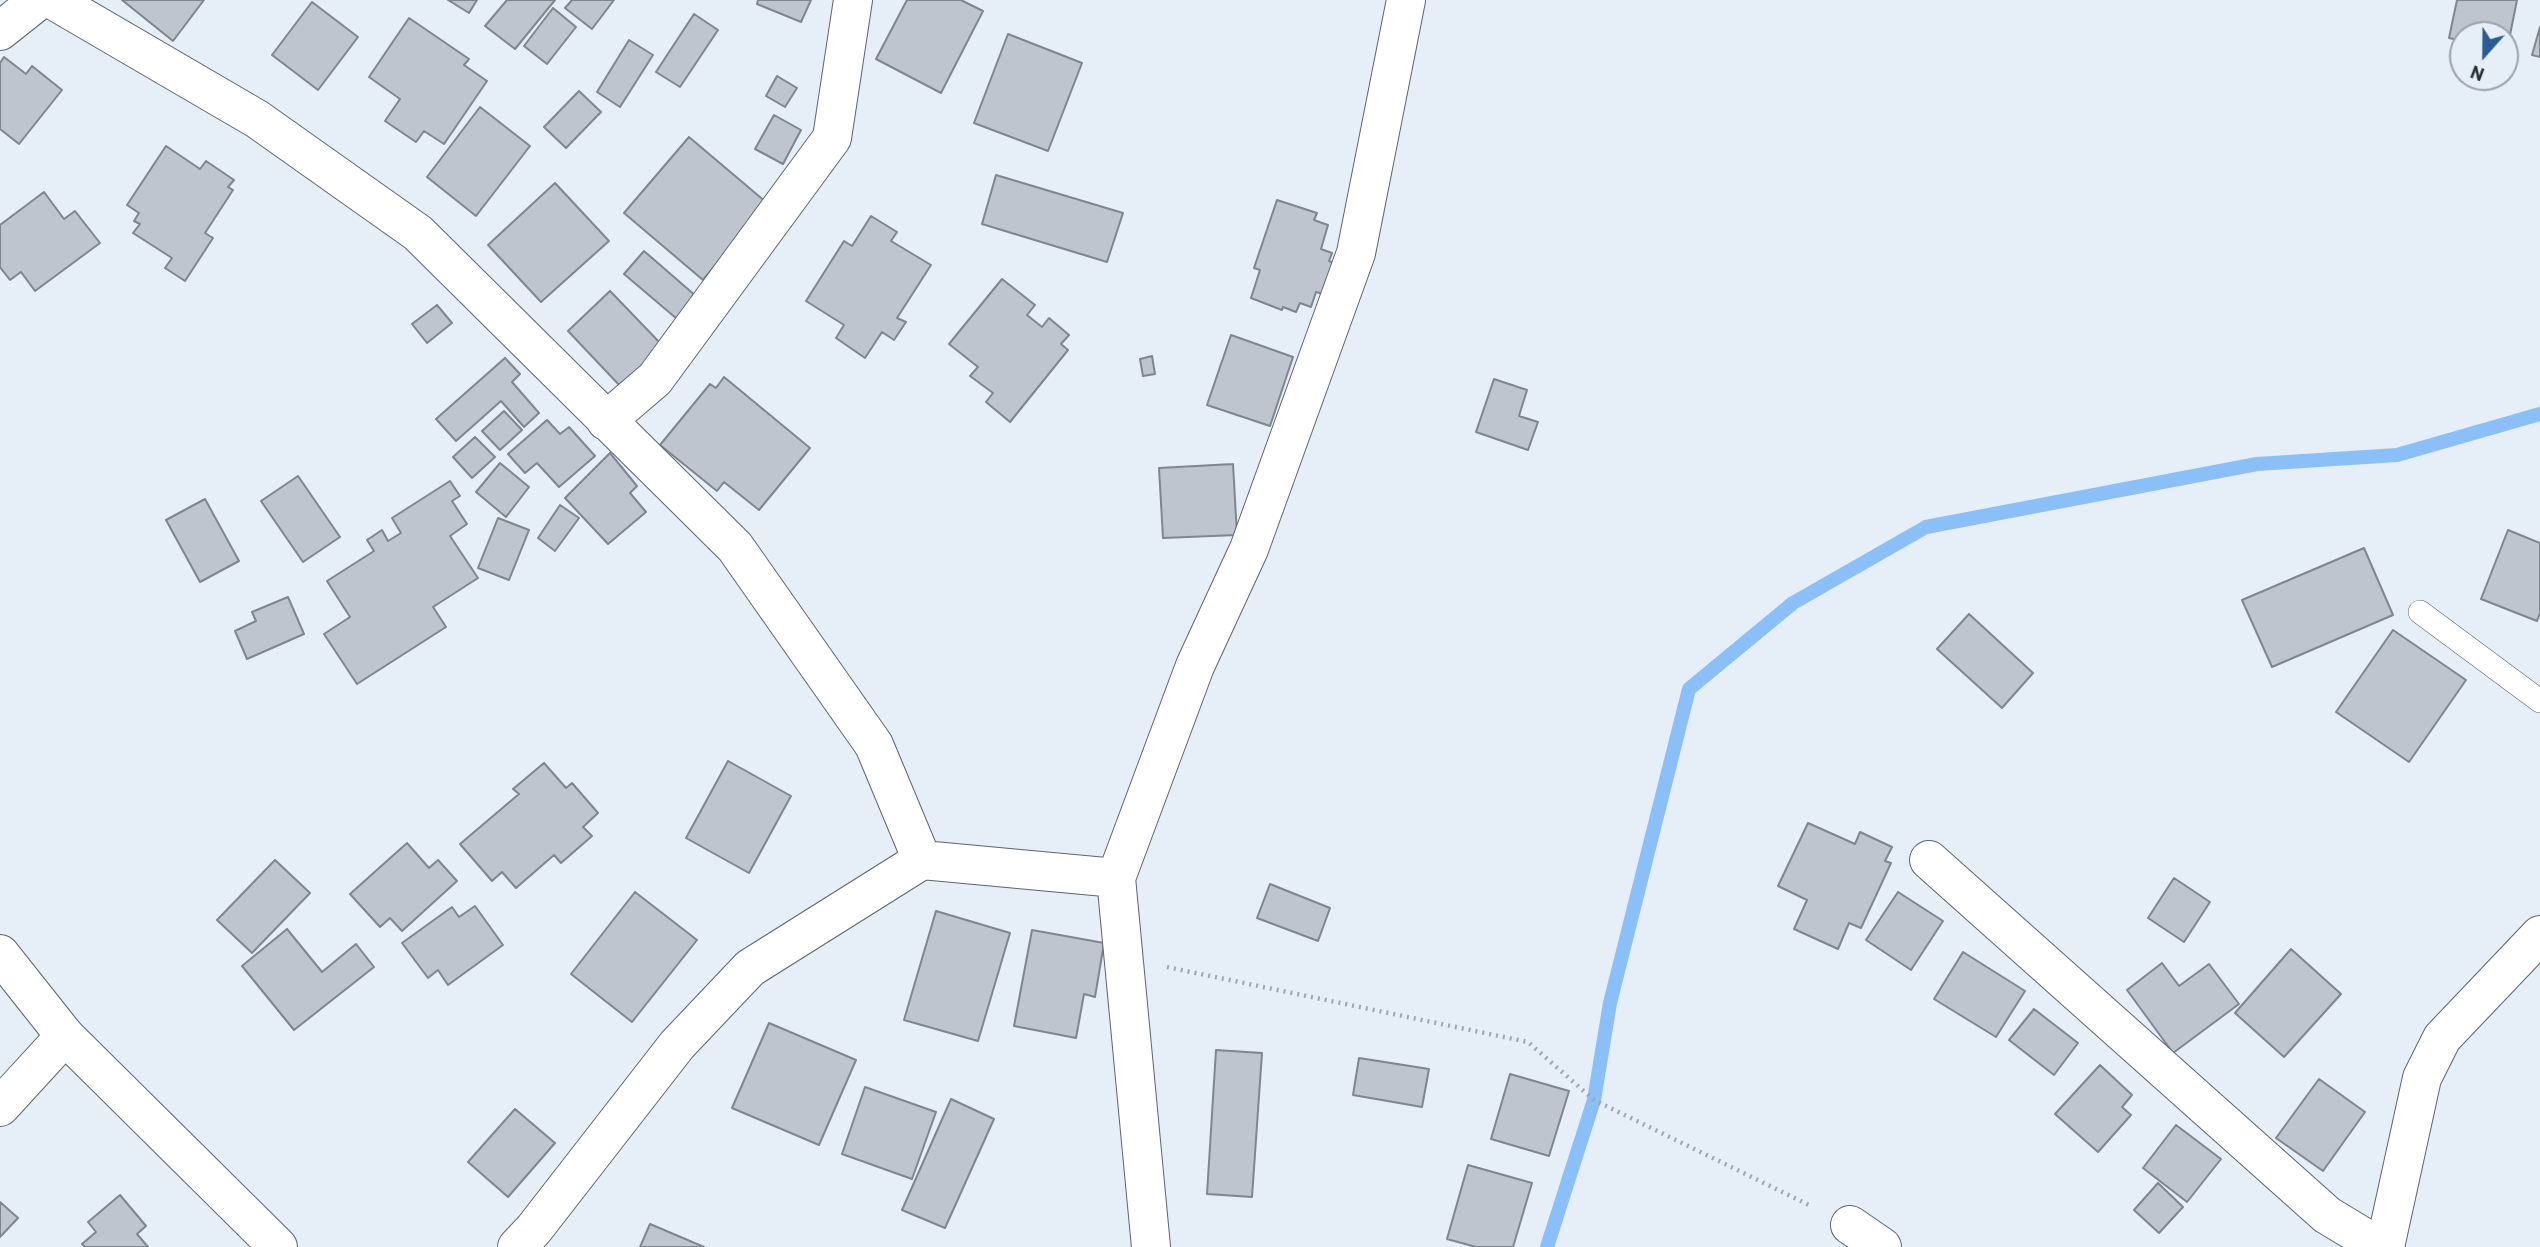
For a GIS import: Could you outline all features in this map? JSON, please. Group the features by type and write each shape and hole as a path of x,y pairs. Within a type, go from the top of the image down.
{"street":[{"path":"0,31 39,0"},
{"path":"53,0 257,119 418,233 735,547 874,745 922,860"},
{"path":"606,421 655,379 832,138 853,0"},
{"path":"1151,1247 1116,878 1195,666 1249,549 1356,253 1406,0"},
{"path":"517,1247 534,1229 677,1045 750,968 922,860 1116,878"},
{"path":"1929,860 2327,1215 2383,1247 2422,1078 2442,1038 2540,935"},
{"path":"0,954 65,1036 278,1247"},
{"path":"0,1107 65,1036"},
{"path":"1850,1225 1882,1247"}],"lane":[{"path":"2420,611 2540,701"}],"path":[{"path":"1123,958 1528,1042 1594,1100 1850,1225"}],"building":[{"path":"122,0 204,0 173,41"},
{"path":"448,0 477,0 469,13"},
{"path":"507,0 555,0 515,49 485,26"},
{"path":"572,0 614,0 592,29 565,8"},
{"path":"758,0 811,0 801,22 757,4"},
{"path":"907,0 961,0 983,11 941,93 876,59"},
{"path":"2457,0 2517,0 2513,21 2453,21"},
{"path":"312,2 358,37 318,90 272,55"},
{"path":"553,8 576,27 547,64 524,46"},
{"path":"694,14 718,30 680,87 656,72"},
{"path":"409,18 469,59 464,65 487,81 444,144 424,131 416,142 385,121 400,99 369,77"},
{"path":"2540,27 2540,57 2532,55"},
{"path":"1008,34 1082,63 1048,151 974,123"},
{"path":"629,40 653,55 620,107 597,92"},
{"path":"4,57 26,74 32,66 62,90 19,144 0,129 0,63"},
{"path":"777,76 797,88 785,107 766,96"},
{"path":"579,91 601,112 566,148 544,127"},
{"path":"480,107 530,146 476,216 427,177"},
{"path":"774,115 801,130 783,164 755,149"},
{"path":"689,137 767,203 703,280 624,213"},
{"path":"166,146 200,169 206,161 234,180 228,187 233,190 205,233 213,238 185,281 165,268 172,258 133,233 140,224 134,221 139,213 127,205"},
{"path":"996,175 1123,213 1107,262 982,224"},
{"path":"555,183 609,241 541,302 488,245"},
{"path":"44,192 64,219 75,211 100,243 35,291 21,272 10,280 0,267 0,225"},
{"path":"1277,200 1317,213 1314,220 1328,225 1321,249 1332,253 1329,261 1337,264 1327,295 1316,292 1311,307 1300,303 1296,312 1283,307 1282,310 1251,298 1260,270 1254,268"},
{"path":"871,216 897,232 891,241 931,265 897,318 906,322 894,340 882,332 865,358 836,338 844,325 806,301 844,241 852,246"},
{"path":"644,251 697,297 677,319 624,274"},
{"path":"1002,279 1035,305 1027,315 1042,327 1049,318 1069,335 1061,344 1068,350 1010,422 986,402 993,393 970,376 978,367 949,344"},
{"path":"610,291 664,347 621,387 568,331"},
{"path":"437,305 452,323 427,343 412,324"},
{"path":"1231,335 1293,357 1270,426 1207,405"},
{"path":"1152,356 1155,374 1143,376 1140,359"},
{"path":"505,358 520,374 512,382 539,413 524,427 501,401 456,441 436,419"},
{"path":"724,377 810,448 759,510 724,482 717,491 660,445 710,384 716,388"},
{"path":"1494,379 1527,390 1519,416 1538,422 1528,450 1476,432"},
{"path":"504,411 522,430 500,450 482,431"},
{"path":"547,420 560,434 569,427 595,456 559,487 537,463 525,473 508,454"},
{"path":"475,437 495,457 472,478 453,457"},
{"path":"610,453 637,486 630,493 646,512 608,544 565,498"},
{"path":"500,463 529,487 506,517 476,492"},
{"path":"1233,464 1237,535 1163,538 1159,468"},
{"path":"298,476 340,537 303,562 261,501"},
{"path":"450,481 460,496 452,501 467,524 450,536 478,578 433,607 446,627 357,684 324,634 350,617 327,581 374,551 367,540 382,530 388,541 401,533 392,518"},
{"path":"205,499 239,561 200,582 166,520"},
{"path":"560,505 579,518 555,551 538,538"},
{"path":"498,518 529,530 509,580 478,568"},
{"path":"2508,530 2540,543 2540,613 2537,621 2481,599"},
{"path":"2364,548 2393,615 2272,667 2242,600"},
{"path":"288,597 304,634 247,659 235,631 256,621 252,612"},
{"path":"1969,614 2033,673 2002,708 1937,649"},
{"path":"2393,630 2466,680 2409,762 2336,712"},
{"path":"728,761 791,796 749,873 686,838"},
{"path":"544,763 566,788 572,783 598,813 583,827 592,836 561,863 554,855 516,888 502,872 492,881 460,844 519,794 513,789"},
{"path":"1808,823 1855,844 1860,832 1892,847 1885,861 1891,863 1861,928 1849,923 1838,949 1794,929 1807,900 1778,886"},
{"path":"407,843 429,868 438,860 457,881 402,931 390,918 380,927 350,894"},
{"path":"275,860 310,893 252,953 217,920"},
{"path":"2174,878 2210,902 2184,942 2148,918"},
{"path":"1270,884 1330,908 1318,941 1257,918"},
{"path":"635,892 697,940 632,1022 571,974"},
{"path":"1898,892 1943,921 1911,970 1866,940"},
{"path":"475,906 503,945 448,985 438,970 428,978 402,943 452,907 459,917"},
{"path":"936,911 1010,933 978,1041 904,1020"},
{"path":"287,929 322,972 356,944 374,967 294,1030 242,966"},
{"path":"1032,930 1104,943 1095,997 1084,994 1076,1038 1014,1026"},
{"path":"2291,949 2341,994 2284,1057 2235,1013"},
{"path":"1963,952 2025,991 1996,1037 1934,999"},
{"path":"2162,963 2179,986 2209,964 2239,1004 2173,1053 2127,990"},
{"path":"2034,1009 2078,1043 2054,1075 2009,1040"},
{"path":"769,1023 856,1060 819,1145 732,1108"},
{"path":"1216,1050 1262,1053 1252,1197 1207,1194"},
{"path":"1359,1058 1429,1069 1422,1107 1353,1095"},
{"path":"2100,1065 2132,1095 2122,1107 2131,1115 2098,1152 2055,1114"},
{"path":"1510,1074 1569,1091 1549,1156 1491,1139"},
{"path":"2319,1079 2365,1112 2323,1171 2276,1138"},
{"path":"865,1087 936,1112 912,1179 842,1154"},
{"path":"951,1099 994,1119 945,1228 902,1210"},
{"path":"515,1109 555,1143 508,1197 468,1162"},
{"path":"2176,1125 2221,1159 2187,1202 2143,1168"},
{"path":"1468,1165 1532,1183 1513,1247 1476,1247 1447,1239"},
{"path":"2158,1183 2183,1207 2159,1233 2134,1210"},
{"path":"120,1195 146,1226 137,1234 148,1247 85,1247 82,1244 96,1232 88,1222"},
{"path":"0,1202 18,1218 0,1237"},
{"path":"650,1224 704,1247 640,1247"}],"waterway":[{"path":"1547,1247 1594,1100 1610,1003 1689,689 1793,603 1926,527 2257,464 2397,455 2540,414"}]}
